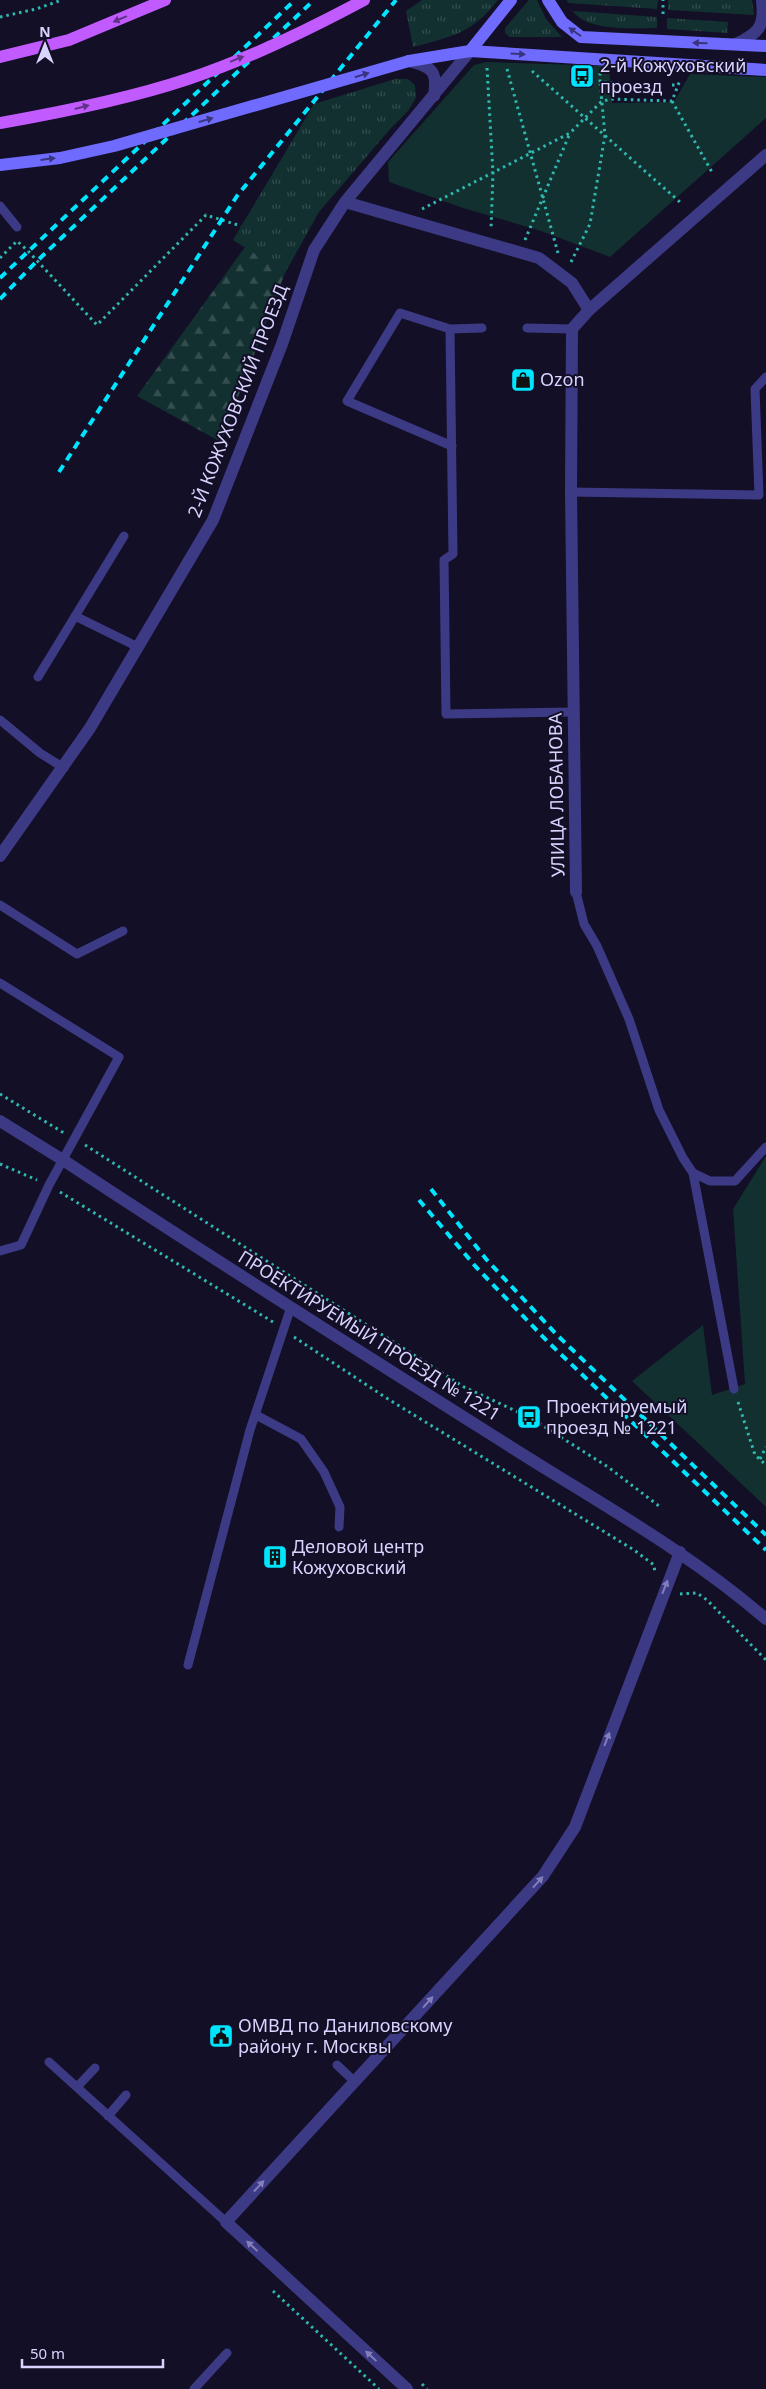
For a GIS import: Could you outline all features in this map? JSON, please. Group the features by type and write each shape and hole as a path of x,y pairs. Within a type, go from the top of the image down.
{"main road":[{"path":"0,57 69,40 165,0"},
{"path":"0,123 64,112 188,79 296,36 364,0"},
{"name":"2-Й КОЖУХОВСКИЙ ПРОЕЗД","path":"470,51 511,0"},
{"path":"548,0 562,22 581,37 766,46"},
{"path":"0,165 60,158 114,146 409,60 470,51 766,70"}],"street":[{"path":"736,44 754,35 764,17 762,0"},
{"name":"2-Й КОЖУХОВСКИЙ ПРОЕЗД","path":"0,856 64,768 213,520 282,344 314,250 346,202 470,51"},
{"path":"409,60 425,65 433,71 436,82 434,96"},
{"path":"572,329 589,310 766,155"},
{"path":"346,202 539,258 572,283 589,310"},
{"name":"УЛИЦА ЛОБАНОВА","path":"572,329 571,492 576,892"},
{"name":"ПРОЕКТИРУЕМЫЙ ПРОЕЗД № 1221","path":"0,1121 680,1552 718,1579 766,1619"},
{"path":"407,2389 226,2222 543,1876 575,1827 680,1552"}],"lane":[{"path":"0,206 17,226"},
{"path":"452,446 346,401 400,313 450,329 482,328"},
{"path":"527,328 572,329"},
{"path":"450,329 453,554 444,560 446,714 573,712"},
{"path":"571,492 759,495 762,477 756,389 766,377"},
{"path":"38,677 124,536"},
{"path":"76,616 138,647"},
{"path":"0,720 40,752 64,768"},
{"name":"УЛИЦА ЛОБАНОВА","path":"576,892 584,924 597,946 629,1020 658,1110 694,1173 734,1389"},
{"path":"0,905 76,954 123,931"},
{"path":"0,984 119,1057 74,1138 21,1245 0,1251"},
{"path":"694,1173 710,1181 735,1181 766,1147"},
{"path":"188,1665 256,1414 282,1328 291,1307"},
{"path":"256,1414 300,1438 324,1472 340,1507 339,1528"},
{"path":"49,2062 226,2222"},
{"path":"337,2064 354,2082"},
{"path":"77,2087 95,2068"},
{"path":"108,2116 126,2096"},
{"path":"194,2389 227,2353"}],"path":[{"path":"0,17 36,9 62,0"},
{"path":"663,0 663,14"},
{"path":"506,66 559,254"},
{"path":"487,67 493,172 491,232"},
{"path":"528,68 681,203"},
{"path":"571,262 590,224 605,135 600,71"},
{"path":"600,82 621,83"},
{"path":"672,84 678,85 672,101 712,174"},
{"path":"416,212 570,133 601,102 610,99 672,101"},
{"path":"525,240 570,133"},
{"path":"0,258 17,241 97,325 206,215 241,226"},
{"path":"0,1094 74,1138 464,1387 529,1417 608,1467 659,1506"},
{"path":"0,1164 49,1186 251,1307 388,1399 634,1550 654,1565 653,1581"},
{"path":"734,1389 755,1455 766,1465"},
{"path":"760,1459 766,1447"},
{"path":"677,1595 686,1592 697,1593 707,1600 766,1660"},
{"path":"273,2291 379,2389"},
{"path":"420,2382 427,2389"}],"green space":[{"path":"422,0 498,0 480,20 470,27 439,40 413,47 406,11"},
{"path":"529,0 537,0 546,19 562,37 510,37 505,33 505,28"},
{"path":"567,0 658,0 657,9 568,3"},
{"path":"668,0 752,0 754,15 668,10"},
{"path":"573,11 657,17 657,28 600,26 580,18"},
{"path":"667,18 728,22 727,33 667,29"},
{"path":"486,62 609,66 612,103 674,102 690,74 766,77 766,118 610,257 541,231 463,208 389,182 388,162 474,65"},
{"path":"395,79 408,79 415,85 416,98 408,111 391,128 319,212 285,273 233,240 314,104"},
{"path":"245,247 285,273 221,442 137,396"},
{"path":"766,1156 766,1507 632,1381 703,1325 712,1395 745,1384 733,1209"}],"railway":[{"path":"0,278 295,0"},
{"path":"0,299 37,261 314,0"},
{"path":"59,472 237,196 396,0"},
{"path":"431,1189 486,1259 557,1335 766,1535"},
{"path":"419,1200 476,1267 548,1342 766,1550"}],"place":[{"name":"2-й Кожуховский проезд","path":"582,76"},
{"name":"Ozon","path":"523,380"},
{"name":"Проектируемый проезд № 1221","path":"529,1417"},
{"name":"Деловой центр Кожуховский","path":"275,1557"},
{"name":"ОМВД по Даниловскому району г. Москвы","path":"221,2036"}]}
